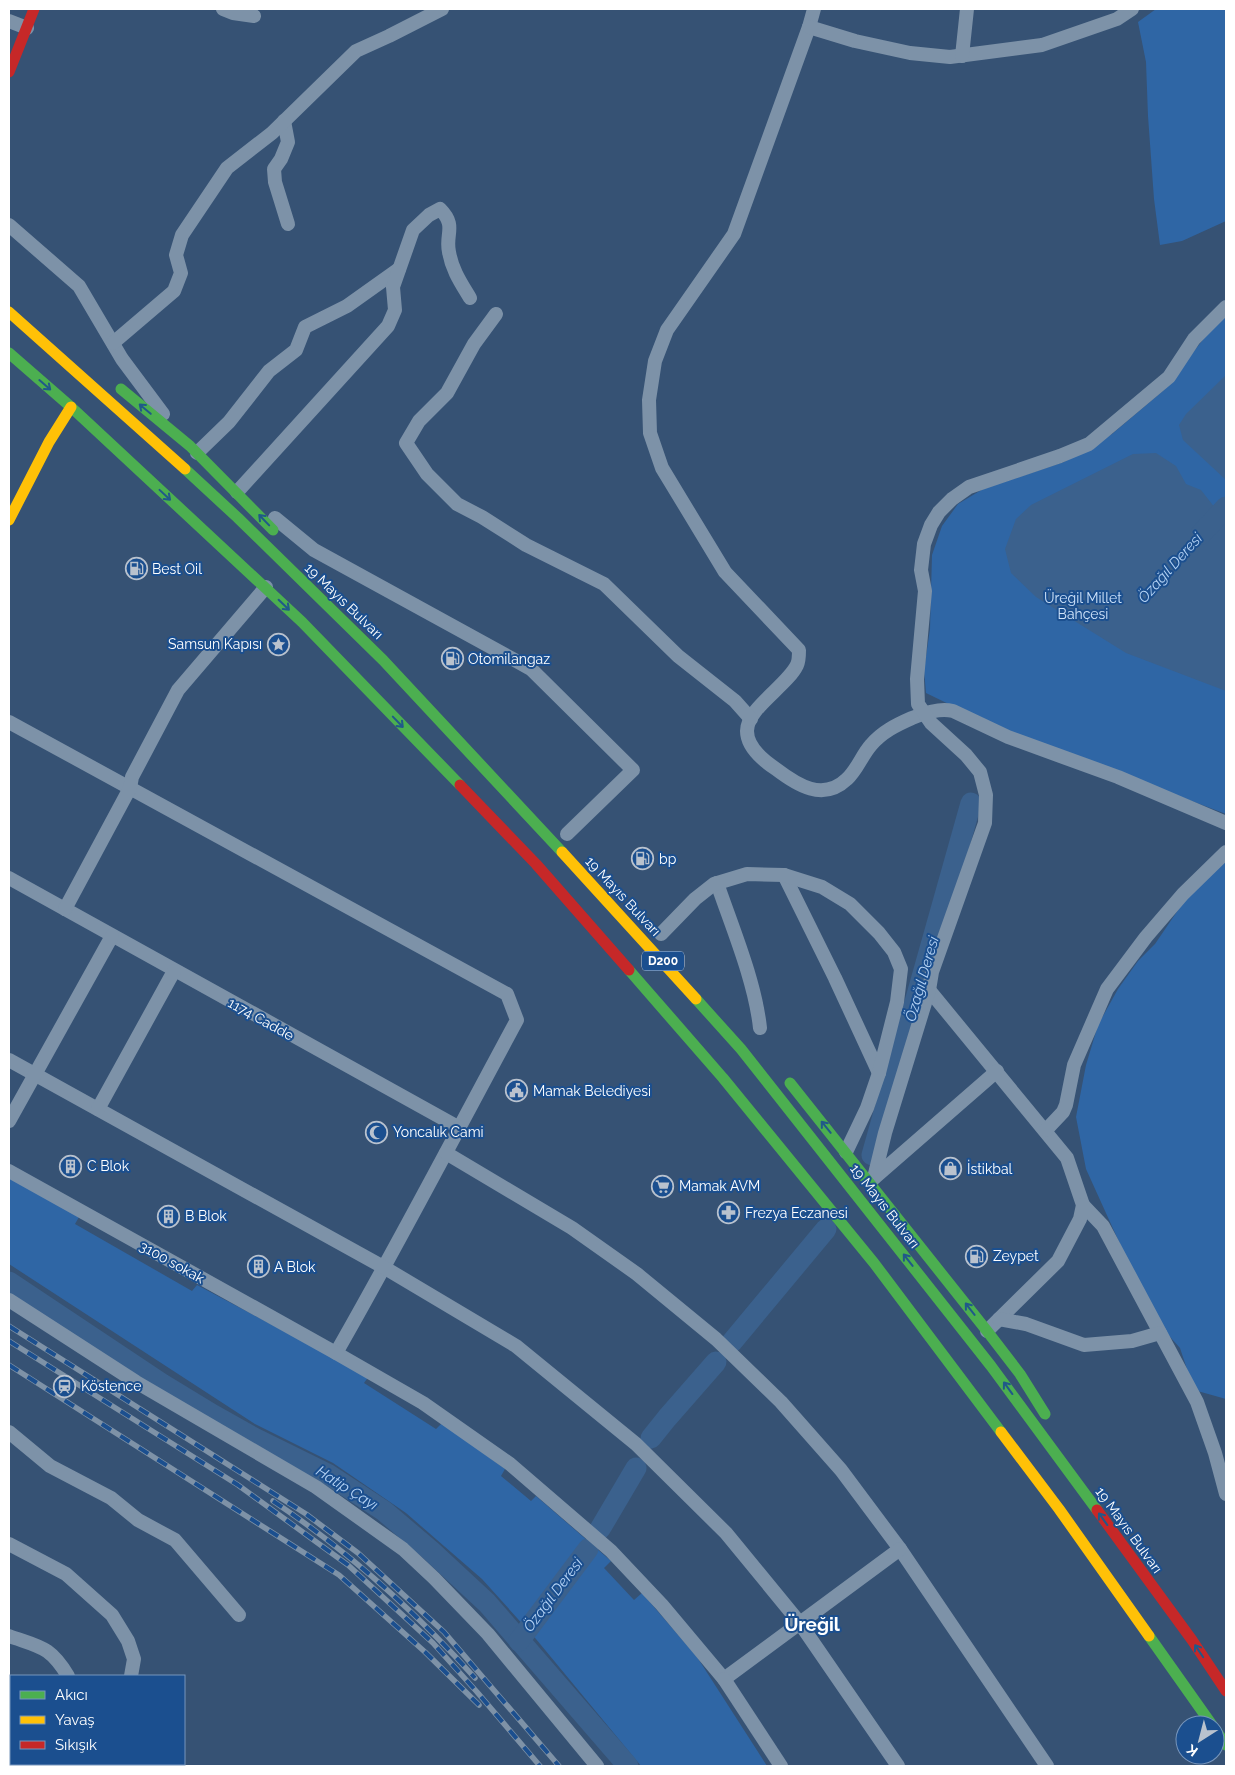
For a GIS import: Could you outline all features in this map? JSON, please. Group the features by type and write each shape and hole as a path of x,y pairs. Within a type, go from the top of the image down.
{"main road":[{"path":"9,72 34,9"},
{"name":"19 Mayıs Bulvarı","path":"9,312 126,414 238,518 383,660 623,918 741,1049 991,1366 1192,1640 1226,1691"},
{"name":"D200","path":"9,353 302,622 536,864 723,1078 880,1271 1058,1509 1205,1715"},
{"path":"113,382 197,453 284,541"},
{"path":"9,520 49,442 71,408"},
{"path":"480,764 577,845 564,831"},
{"path":"780,1071 846,1152 872,1180 908,1231 1020,1374 1049,1421"},
{"path":"879,1223 908,1231"},
{"path":"1063,1445 1088,1498"}],"street":[{"path":"222,9 233,13 254,16"},
{"path":"113,343 174,291 181,273 176,255 182,234 227,168 272,133 356,51 442,9"},
{"path":"814,9 809,28 734,234 667,330 655,361 648,400 650,433 662,468 675,490 725,572 799,650 798,664 752,715 747,730 749,741 763,760 799,786 819,791 836,786 848,779 870,745 885,731 925,713 944,709 1008,737 1118,776 1226,823"},
{"path":"962,56 967,9"},
{"path":"809,28 855,41 910,53 950,58 1042,45 1117,19 1132,9"},
{"path":"9,21 27,28"},
{"path":"284,121 288,142 274,170 275,182 288,224"},
{"path":"237,492 388,326 395,310 393,287 413,230 429,215 440,208 446,215 450,228 448,250 454,272 470,298"},
{"path":"9,225 79,286 122,359 183,440"},
{"path":"197,453 229,422 269,371 296,350 305,327 348,306 399,269"},
{"path":"872,1180 929,990 932,972 985,823 986,795 980,772 966,755 931,723 918,704 917,679 926,590 921,570 924,544 931,525 939,512 952,499 969,487 1060,456 1089,444 1169,377 1194,339 1226,307"},
{"path":"496,314 474,344 447,393 419,421 406,443 427,474 457,504 482,517 526,545 604,584 678,656 735,701 751,719"},
{"path":"275,518 314,550 531,669 633,770 564,831"},
{"path":"65,909 130,788 132,776 178,690 266,588"},
{"path":"9,722 507,994 517,1020 458,1127 385,1268 336,1353"},
{"path":"1046,1130 1063,1112 1074,1064 1107,990 1146,937 1183,894 1226,852"},
{"path":"661,934 695,899 717,883 747,874 784,874 822,887 850,904 879,933 894,952 901,969 897,1002 879,1074 867,1108 846,1152"},
{"path":"784,874 879,1074"},
{"name":"1174 Cadde","path":"9,878 458,1127"},
{"path":"717,883 753,992 760,1028"},
{"path":"9,1121 112,936"},
{"path":"98,1109 174,971"},
{"path":"929,990 1046,1130 1067,1158 1083,1205 1103,1226 1197,1402 1215,1453 1226,1494"},
{"path":"9,1060 385,1268 516,1346 636,1444 726,1533 799,1622 898,1766"},
{"path":"872,1180 997,1071"},
{"path":"446,1152 572,1228 638,1274 716,1339 781,1402 841,1470 900,1549 1047,1766"},
{"name":"3100 sokak","path":"9,1171 423,1403 510,1464 611,1551 662,1605 724,1679 782,1766"},
{"path":"987,1330 1058,1261 1080,1219 1083,1205"},
{"path":"9,1300 136,1382 316,1487 403,1549 488,1634 597,1766"},
{"path":"999,1319 1026,1324 1084,1345 1132,1342 1160,1333"},
{"path":"9,1432 50,1466 111,1498 138,1520 175,1540 239,1615"},
{"path":"9,1544 66,1574 112,1615 128,1641 134,1659 131,1675"},
{"path":"724,1679 900,1549"},
{"path":"9,1636 45,1648 59,1662 67,1675"}],"green space":[{"path":"1156,9 1226,9 1226,221 1182,241 1160,245 1154,199 1146,62 1138,22"},
{"name":"Üreğil Millet Bahçesi","path":"1226,313 1226,814 994,726 926,693 924,670 930,629 932,555 942,526 958,504 983,489 1064,462 1112,434 1164,390 1215,324"},
{"path":"1226,857 1226,1399 1194,1390 1180,1348 1163,1329 1125,1255 1086,1169 1076,1117 1086,1065 1098,1025 1118,989 1138,961 1155,944 1191,891"},
{"path":"9,1177 79,1217 75,1224 192,1291 197,1285 369,1376 364,1383 436,1429 442,1423 505,1469 501,1476 531,1501 536,1496 611,1561 604,1568 634,1600 642,1593 697,1657 767,1766 641,1766 536,1639 482,1579 406,1513 333,1463 255,1424 9,1264"}],"water":[{"path":"1226,375 1226,480 1183,440 1179,425 1186,414"},
{"path":"1156,453 1176,466 1186,484 1201,490 1219,513 1226,517 1226,691 1126,653 1036,597 1011,573 1005,549 1016,519 1031,505 1133,454"}],"waterway":[{"name":"Özağıl Deresi","path":"1201,534 1226,507"},
{"name":"Özağıl Deresi","path":"872,1155 971,803"},
{"name":"Özağıl Deresi","path":"732,1342 826,1229"},
{"name":"Hatip Çayı","path":"9,1282 162,1384 254,1438 329,1475 384,1511 487,1603 628,1766"},
{"name":"Özağıl Deresi","path":"651,1438 716,1362"},
{"name":"Özağıl Deresi","path":"600,1529 636,1468"},
{"name":"Özağıl Deresi","path":"519,1641 588,1549"}],"railway":[{"path":"9,1326 306,1514 358,1553 444,1632 559,1766"},
{"path":"9,1341 238,1485 348,1565 433,1643 540,1766"},
{"path":"9,1365 339,1575 425,1652 479,1705"},
{"path":"273,1501 354,1561 404,1605 475,1678"}],"traffic: fast":[{"path":"9,353 71,407 302,622 460,785"},
{"path":"121,389 190,446 273,530"},
{"path":"185,469 238,518 383,660 562,852"},
{"path":"629,970 723,1078 874,1263 1001,1432"},
{"path":"696,999 741,1049 991,1366 1097,1510"},
{"path":"790,1083 987,1331 1020,1374 1045,1414"},
{"path":"1149,1636 1205,1715"}],"traffic: slow":[{"path":"9,312 185,469"},
{"path":"9,520 49,442 71,407"},
{"path":"562,852 696,999"},
{"path":"1001,1432 1059,1509 1149,1636"}],"traffic: jam":[{"path":"9,72 34,9"},
{"path":"460,785 536,864 629,970"},
{"path":"1097,1510 1192,1640 1226,1691"}],"place":[{"name":"Best Oil","path":"136,569"},
{"name":"Samsun Kapısı","path":"278,644"},
{"name":"Otomilangaz","path":"452,659"},
{"name":"bp","path":"643,859"},
{"name":"Mamak Belediyesi","path":"517,1091"},
{"name":"Yoncalık Cami","path":"377,1132"},
{"name":"C Blok","path":"71,1166"},
{"name":"İstikbal","path":"951,1169"},
{"name":"Mamak AVM","path":"663,1186"},
{"name":"Frezya Eczanesi","path":"729,1213"},
{"name":"B Blok","path":"169,1216"},
{"name":"Zeypet","path":"977,1256"},
{"name":"A Blok","path":"258,1267"},
{"name":"Köstence","path":"65,1386"}],"district":[{"name":"Üreğil","path":"812,1624"}]}
